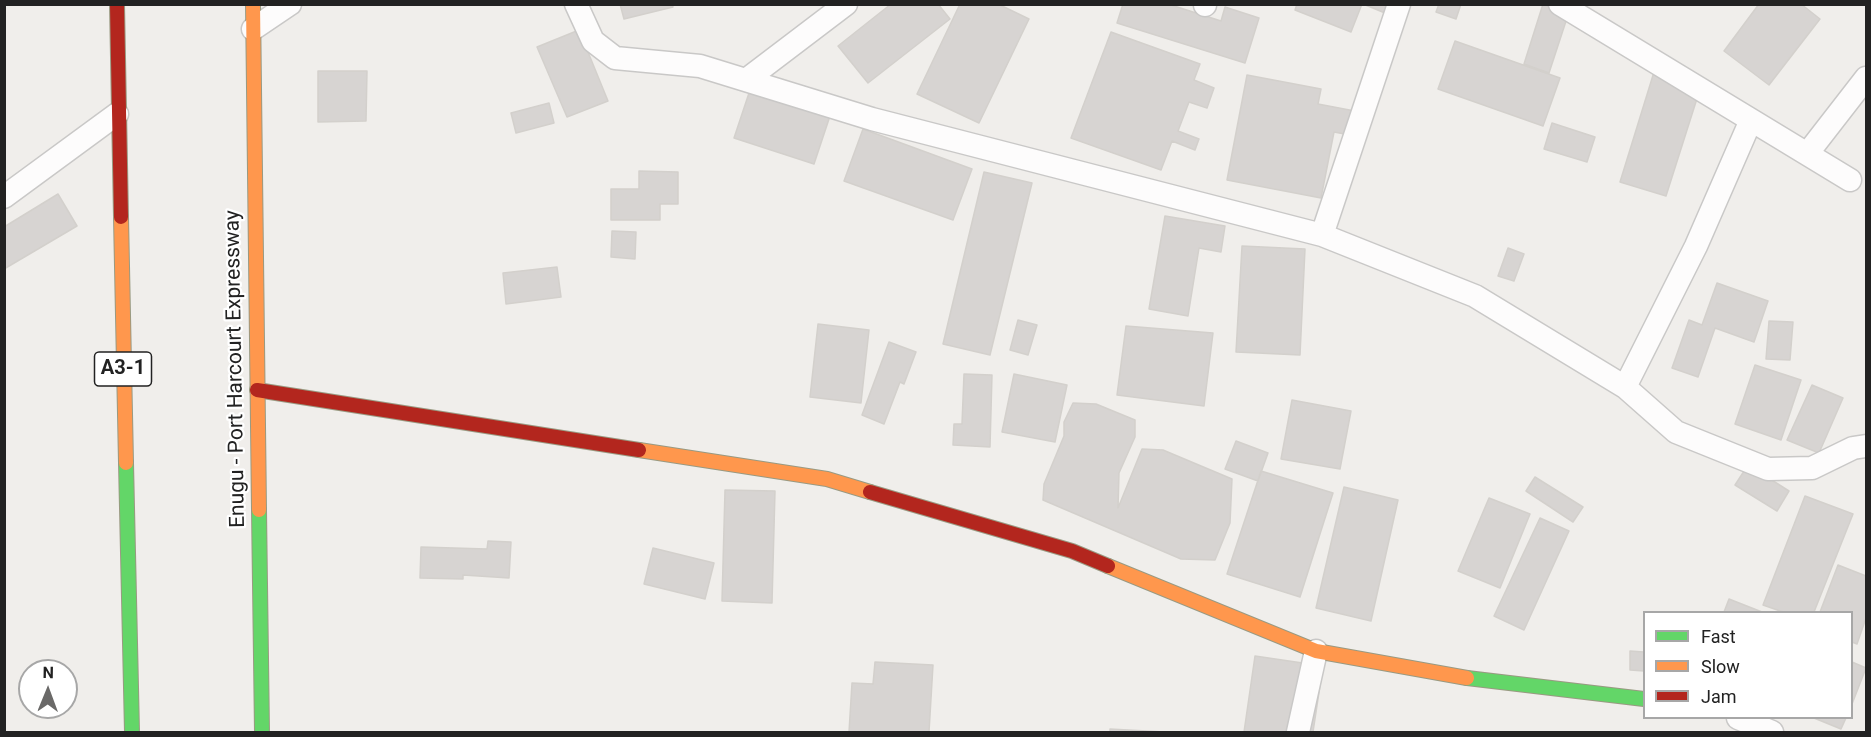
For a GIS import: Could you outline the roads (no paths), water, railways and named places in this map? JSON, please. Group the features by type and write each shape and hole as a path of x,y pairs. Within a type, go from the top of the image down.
{"main road":[{"name":"A3-1","path":"117,4 117,114 132,732"},
{"name":"Enugu - Port Harcourt Expressway","path":"253,4 262,732"},
{"path":"257,390 827,479 1072,551 1316,651 1500,684 1643,699"}],"street":[{"path":"253,29 290,4"},
{"path":"576,4 593,41 615,58 700,66 872,119 1322,236 1475,296 1625,387 1676,432 1768,469 1812,468 1853,448 1866,446"},
{"path":"746,80 846,4"},
{"path":"1322,236 1399,4"},
{"path":"1560,4 1850,180"},
{"path":"1807,154 1866,78"},
{"path":"4,198 117,114"},
{"path":"1625,387 1696,246 1751,120"},
{"path":"1298,732 1316,651"},
{"path":"1743,719 1772,732"}]}
